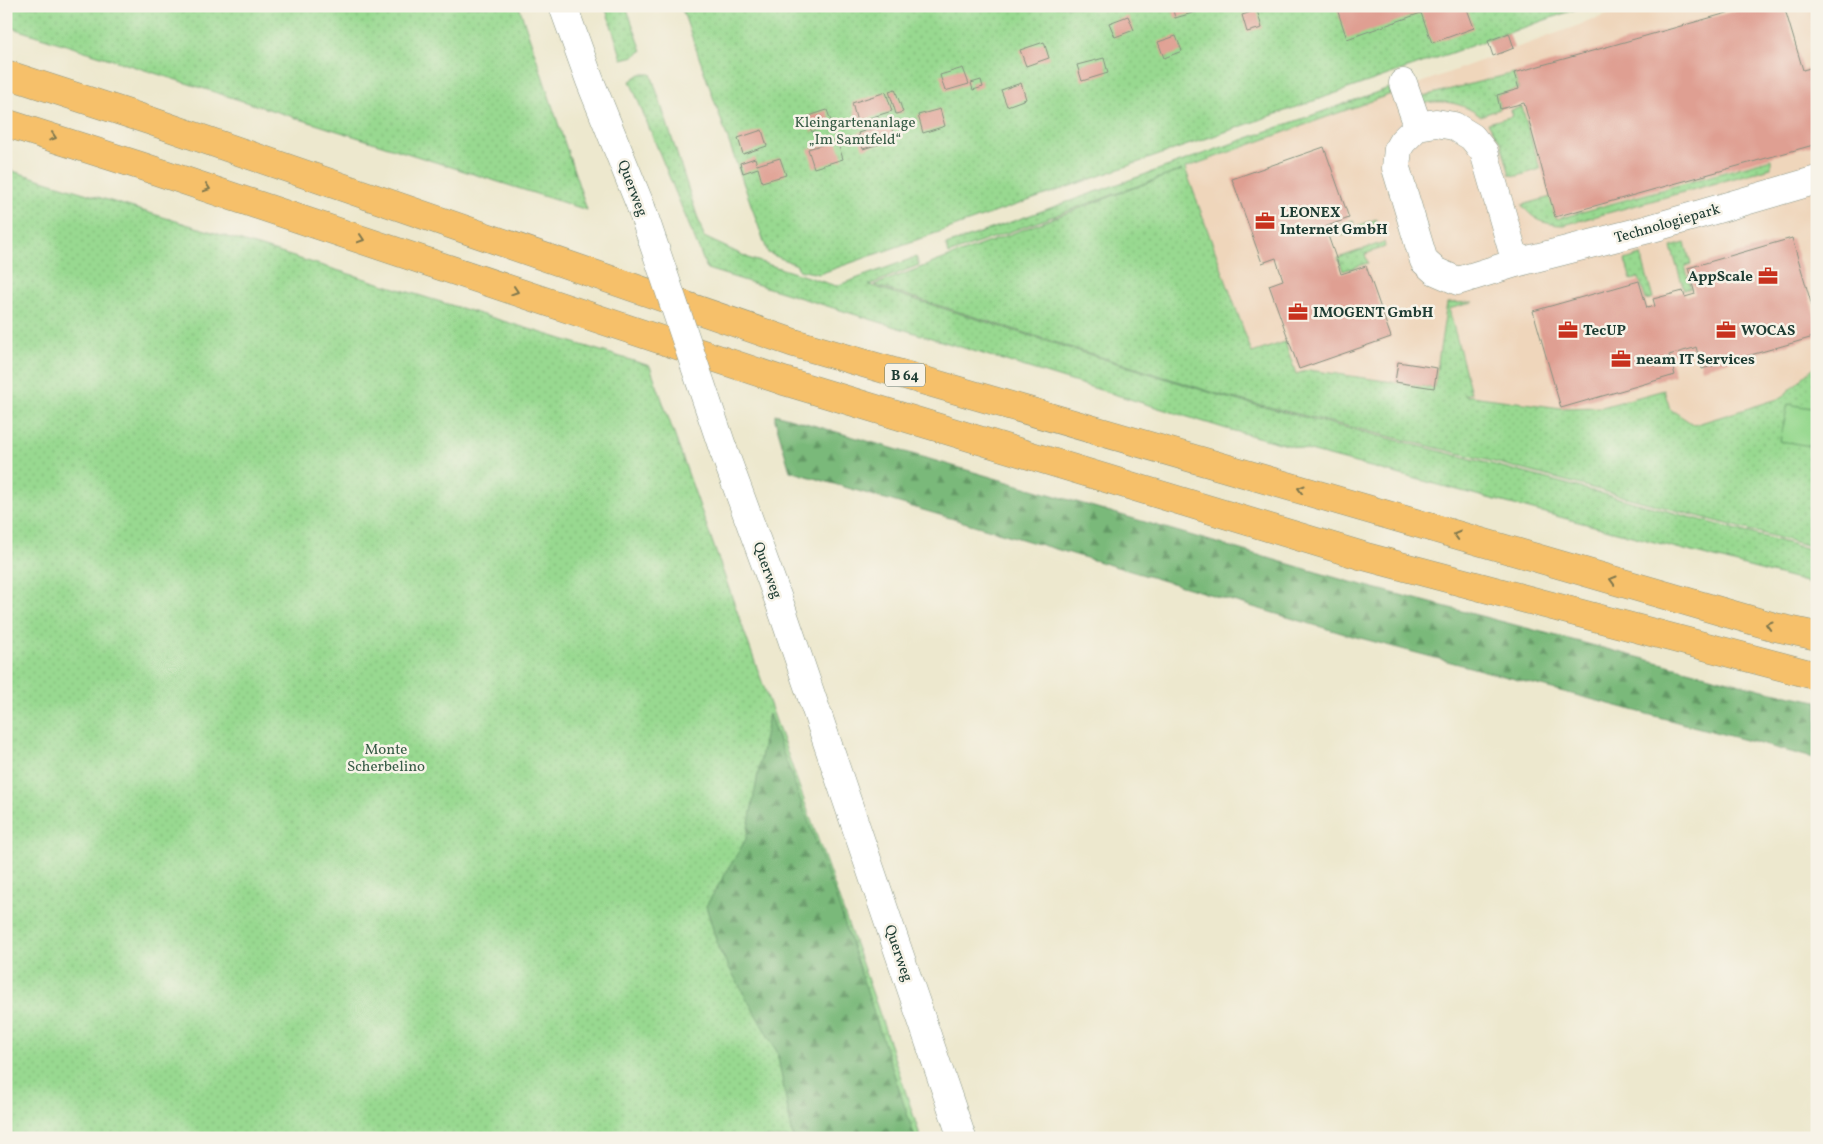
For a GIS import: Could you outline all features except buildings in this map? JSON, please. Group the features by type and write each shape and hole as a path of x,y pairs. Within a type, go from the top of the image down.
{"highway":[{"name":"B 64","path":"6,74 151,121 794,343 1766,624 1817,636"},
{"path":"6,123 150,169 784,381 1363,556 1817,676"}],"street":[{"name":"Querweg","path":"564,6 590,81 641,207 723,448 780,604 962,1138"},
{"path":"1403,83 1418,126 1436,123 1454,126 1472,137 1484,152 1516,263"},
{"name":"Technologiepark","path":"1418,126 1402,142 1398,149 1396,168 1424,261 1436,271 1458,281 1516,263 1649,229 1817,180"}],"shaded area":[{"path":"1631,6 1817,6 1817,370 1815,366 1781,398 1694,425 1670,409 1664,390 1602,407 1561,408 1462,394 1471,392 1449,309 1469,303 1447,304 1434,388 1309,370 1296,374 1252,354 1185,169"}],"green space":[{"path":"6,6 519,6 587,210 6,26"},
{"path":"605,6 626,6 642,51 634,56 622,59"},
{"name":"Kleingartenanlage „Im Samtfeld“","path":"681,6 1585,6 819,274 799,270 797,265 768,253"},
{"path":"1514,73 1519,89 1497,95 1500,109 1480,116 1457,104 1433,102 1416,105 1412,99"},
{"path":"640,74 651,74 704,237 751,259 836,286 916,257 919,265 869,285 1224,397 1495,465 1817,551 1817,585 1227,429 707,269 630,81"},
{"path":"1389,88 1391,94 1185,168 1252,353 1285,342 1296,374 1309,370 1434,388 1447,303 1474,302 1449,309 1471,393 1464,395 1561,408 1602,407 1664,390 1670,409 1694,425 1781,398 1815,366 1817,371 1817,548 1498,463 1224,396 874,285 1182,170 948,254 946,245"},
{"path":"1522,107 1540,169 1518,176 1510,175 1501,143 1488,123 1513,116 1511,110"},
{"path":"1771,159 1771,168 1564,225 1540,221 1522,205 1551,197 1557,219"},
{"name":"Monte Scherbelino","path":"6,169 650,366 877,1006 921,1138 6,1138"},
{"path":"1376,219 1377,224 1342,236 1341,232 1332,235 1329,229 1353,220 1355,227"},
{"path":"1384,242 1385,247 1365,254 1368,263 1343,271 1338,258"},
{"path":"1685,243 1691,264 1685,266 1691,288 1684,290 1671,247"},
{"path":"1641,255 1653,298 1646,300 1639,278 1631,280 1625,260"},
{"path":"1788,404 1817,409 1817,447 1780,441"},
{"path":"775,414 1347,581 1767,691 1817,701 1817,759 1345,634 790,471 775,420"},
{"path":"769,714 834,891 915,1138 793,1138 777,1052 719,950 706,906 746,839"}],"place":[{"name":"LEONEX Internet GmbH","path":"1265,221"},
{"name":"AppScale","path":"1768,276"},
{"name":"IMOGENT GmbH","path":"1298,312"},
{"name":"TecUP","path":"1568,330"},
{"name":"WOCAS","path":"1726,330"},
{"name":"neam IT Services","path":"1621,359"}]}
